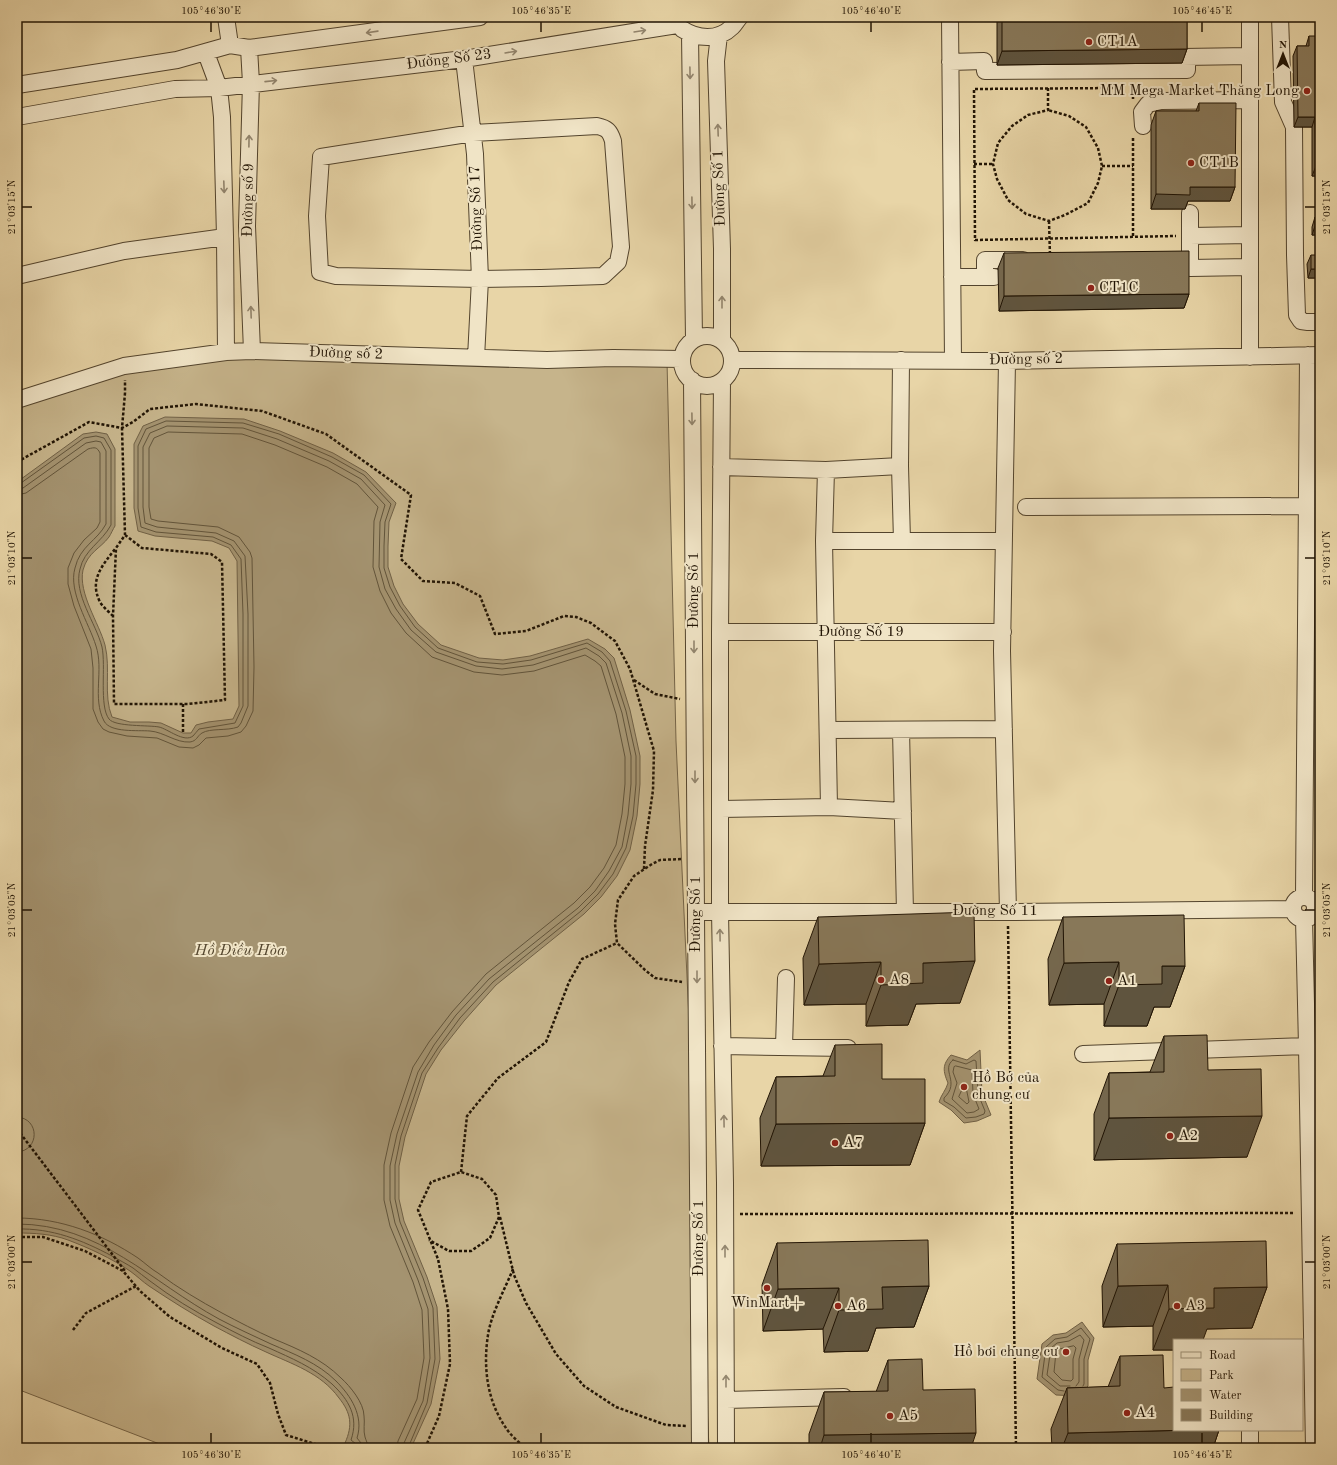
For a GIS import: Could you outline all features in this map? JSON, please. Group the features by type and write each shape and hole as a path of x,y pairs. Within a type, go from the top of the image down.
{"street":[{"path":"226,17 230,45"},
{"path":"17,85 177,60 230,45 249,48 480,17"},
{"path":"719,35 732,28 740,17"},
{"path":"950,17 953,360"},
{"path":"1250,17 1250,357"},
{"path":"1280,17 1283,102 1294,127 1297,315 1301,320 1308,322 1320,322"},
{"name":"Đường Số 23","path":"17,117 175,89 219,88 464,59 680,25 704,38 719,35"},
{"name":"Đường Số 1","path":"680,25 694,339"},
{"name":"Đường Số 1","path":"719,35 716,61 722,249 722,341"},
{"name":"Đường số 9","path":"249,48 251,84 247,226 252,351"},
{"name":"Đường số 9","path":"206,53 219,88 222,117 226,352"},
{"path":"950,62 984,61 985,71 1187,70 1185,57 1250,56"},
{"name":"Đường Số 17","path":"464,59 475,154 480,279 476,358"},
{"path":"1138,130 1142,112 1148,104 1161,101 1250,100"},
{"path":"597,126 606,128 611,133 613,141 621,247 618,262 603,276 480,279 336,276 320,272 317,216 321,157 473,133 597,126"},
{"path":"1190,213 1190,236 1182,258 1190,268 1250,267"},
{"path":"1190,236 1250,235"},
{"path":"17,276 124,251 225,237"},
{"path":"952,277 989,277 985,260 1050,260"},
{"path":"708,336 722,341 727,346 732,360 729,371 722,380 716,384 703,385 692,380 684,371 682,359 686,348 694,339 708,336"},
{"name":"Đường số 2","path":"17,400 124,366 226,352 252,351 547,360 613,358 682,359"},
{"path":"1314,355 1307,506 1313,544 1313,698 1304,897 1295,902 1308,912 1310,1214 1307,1394 1314,1448"},
{"name":"Đường số 2","path":"732,360 1007,360 1314,355"},
{"path":"901,360 900,466 902,541"},
{"path":"1007,360 1003,632 1008,912"},
{"name":"Đường Số 1","path":"692,380 700,1448"},
{"name":"Đường Số 1","path":"722,380 720,912 725,1214 726,1448"},
{"path":"721,467 826,470 900,466"},
{"path":"826,470 824,541 829,807"},
{"path":"1026,507 1307,506"},
{"path":"824,541 1004,541"},
{"name":"Đường Số 19","path":"720,632 1003,632"},
{"path":"828,730 1004,729"},
{"path":"901,730 905,912"},
{"path":"721,808 829,807 903,810"},
{"name":"Đường Số 11","path":"696,912 1308,912"},
{"path":"784,1047 786,978"},
{"path":"722,1046 848,1048"},
{"path":"1083,1054 1308,1046"},
{"path":"726,1400 854,1396"},
{"path":"1250,1431 1250,1448"}],"path":[{"path":"1125,87 1141,87"},
{"path":"1133,87 1133,103"},
{"path":"1048,88 1048,110"},
{"path":"1118,88 974,89 975,240 1190,236"},
{"path":"1048,110 1069,116 1086,127 1098,148 1102,166 1098,183 1088,203 1049,221 1026,214 1008,200 997,179 993,164 998,143 1012,126 1028,115 1048,110"},
{"path":"1134,237 1133,166 1138,130"},
{"path":"974,164 993,164"},
{"path":"1102,166 1133,166"},
{"path":"1049,221 1050,260"},
{"path":"113,616 100,603 95,584 101,568 124,535 122,428 125,393 124,366"},
{"path":"17,462 89,422 122,428 133,422 150,409 196,404 262,411 326,434 411,495 401,559 423,581 455,583 480,596 495,634 526,631 564,616 576,617 591,623 615,641 630,669 654,751 652,790 645,846 644,869"},
{"path":"116,548 113,616 114,704 183,704 225,700 222,562 211,554 142,548 124,535"},
{"path":"633,679 655,694 677,699 695,699"},
{"path":"183,704 183,733"},
{"path":"696,859 660,860 634,876 618,900 615,924 617,943 655,978 697,984"},
{"path":"1008,912 1016,1448"},
{"path":"461,1172 467,1116 498,1078 546,1042 569,982 582,959 617,943"},
{"path":"17,1129 137,1287"},
{"path":"425,1448 439,1416 450,1364 448,1309 438,1259 418,1210 431,1182 461,1172 482,1178 496,1195 499,1217 513,1269 526,1303 556,1354 584,1386 616,1407 666,1425 700,1428"},
{"path":"725,1214 1310,1214"},
{"path":"429,1240 448,1252 471,1251 490,1238 499,1217"},
{"path":"17,1237 43,1236 85,1251 123,1271 137,1287 170,1317 222,1348 257,1364 270,1383 278,1414 286,1435 328,1448"},
{"path":"513,1269 497,1307 488,1334 486,1370 492,1401 506,1429 525,1448"},
{"path":"73,1330 86,1313 137,1287"}],"green space":[{"path":"253,354 667,361 676,741 709,1448 170,1448 17,1389 17,403 124,368"}],"water":[{"name":"Hồ Điều Hòa","path":"165,417 244,419 280,431 333,453 366,472 396,503 389,522 388,546 388,567 394,586 403,604 418,624 441,645 479,658 503,660 530,656 588,639 605,649 614,658 630,710 640,756 640,784 637,816 630,850 617,876 601,897 584,914 496,985 464,1021 441,1050 426,1074 405,1137 399,1166 399,1199 404,1221 427,1277 437,1307 440,1359 431,1404 411,1448 357,1448 345,1443 348,1437 350,1425 350,1419 346,1409 332,1389 306,1370 246,1343 181,1307 149,1286 123,1266 100,1254 56,1236 17,1233 17,1161 19,1133 17,1124 17,482 83,434 96,432 107,434 115,449 115,526 106,541 88,559 83,570 82,579 86,598 102,636 107,654 107,691 109,709 112,717 130,722 161,723 183,733 191,733 196,725 233,719 239,706 237,561 229,548 212,541 155,536 138,531 134,508 134,444 143,426"},
{"name":"Hồ Bơ của chung cư","path":"980,1050 982,1093 991,1115 977,1121 964,1123 951,1110 939,1102 948,1083 944,1068 951,1055 967,1060"},
{"name":"Hồ bơi chung cư","path":"1082,1322 1094,1338 1088,1360 1088,1386 1079,1396 1056,1395 1037,1379 1042,1344 1053,1335 1066,1333"}],"building":[{"name":"CT1A","path":"1002,17 1187,17 1187,49 1002,51"},
{"name":"MM Mega Market Thăng Long","path":"1309,36 1320,36 1320,166 1316,166 1315,117 1298,117 1297,46 1309,46"},
{"name":"CT1B","path":"1199,103 1236,103 1235,187 1190,187 1190,195 1156,194 1156,111 1199,111"},
{"path":"1315,217 1320,217 1320,226 1315,226"},
{"name":"CT1C","path":"1189,251 1189,294 1004,296 1004,253"},
{"path":"1311,255 1320,255 1320,269 1311,269"},
{"path":"974,912 975,961 923,963 923,983 881,985 881,962 819,964 818,917"},
{"path":"1184,915 1185,966 1162,966 1162,984 1119,985 1119,962 1064,963 1063,917"},
{"path":"1207,1035 1208,1070 1261,1069 1262,1116 1109,1118 1109,1073 1164,1072 1164,1036"},
{"path":"882,1044 882,1079 925,1079 925,1123 776,1124 776,1077 835,1076 835,1045"},
{"path":"928,1240 929,1286 882,1287 883,1309 839,1310 839,1288 778,1289 777,1243"},
{"path":"1266,1241 1267,1287 1214,1288 1214,1308 1169,1309 1168,1285 1118,1286 1117,1244"},
{"path":"1163,1355 1164,1388 1173,1387 1173,1430 1068,1433 1067,1388 1120,1386 1120,1356"},
{"path":"922,1359 923,1390 975,1389 976,1433 824,1435 824,1392 888,1391 888,1360"}],"place":[{"name":"CT1A","path":"1089,42"},
{"name":"MM Mega Market Thăng Long","path":"1307,91"},
{"name":"CT1B","path":"1191,163"},
{"name":"CT1C","path":"1091,288"},
{"name":"A8","path":"881,980"},
{"name":"A1","path":"1109,981"},
{"name":"Hồ Bơ của chung cư","path":"964,1087"},
{"name":"A2","path":"1170,1136"},
{"name":"A7","path":"835,1143"},
{"name":"WinMart+","path":"767,1288"},
{"name":"A6","path":"838,1306"},
{"name":"A3","path":"1177,1306"},
{"name":"Hồ bơi chung cư","path":"1066,1352"},
{"name":"A4","path":"1127,1413"},
{"name":"A5","path":"890,1416"}]}
